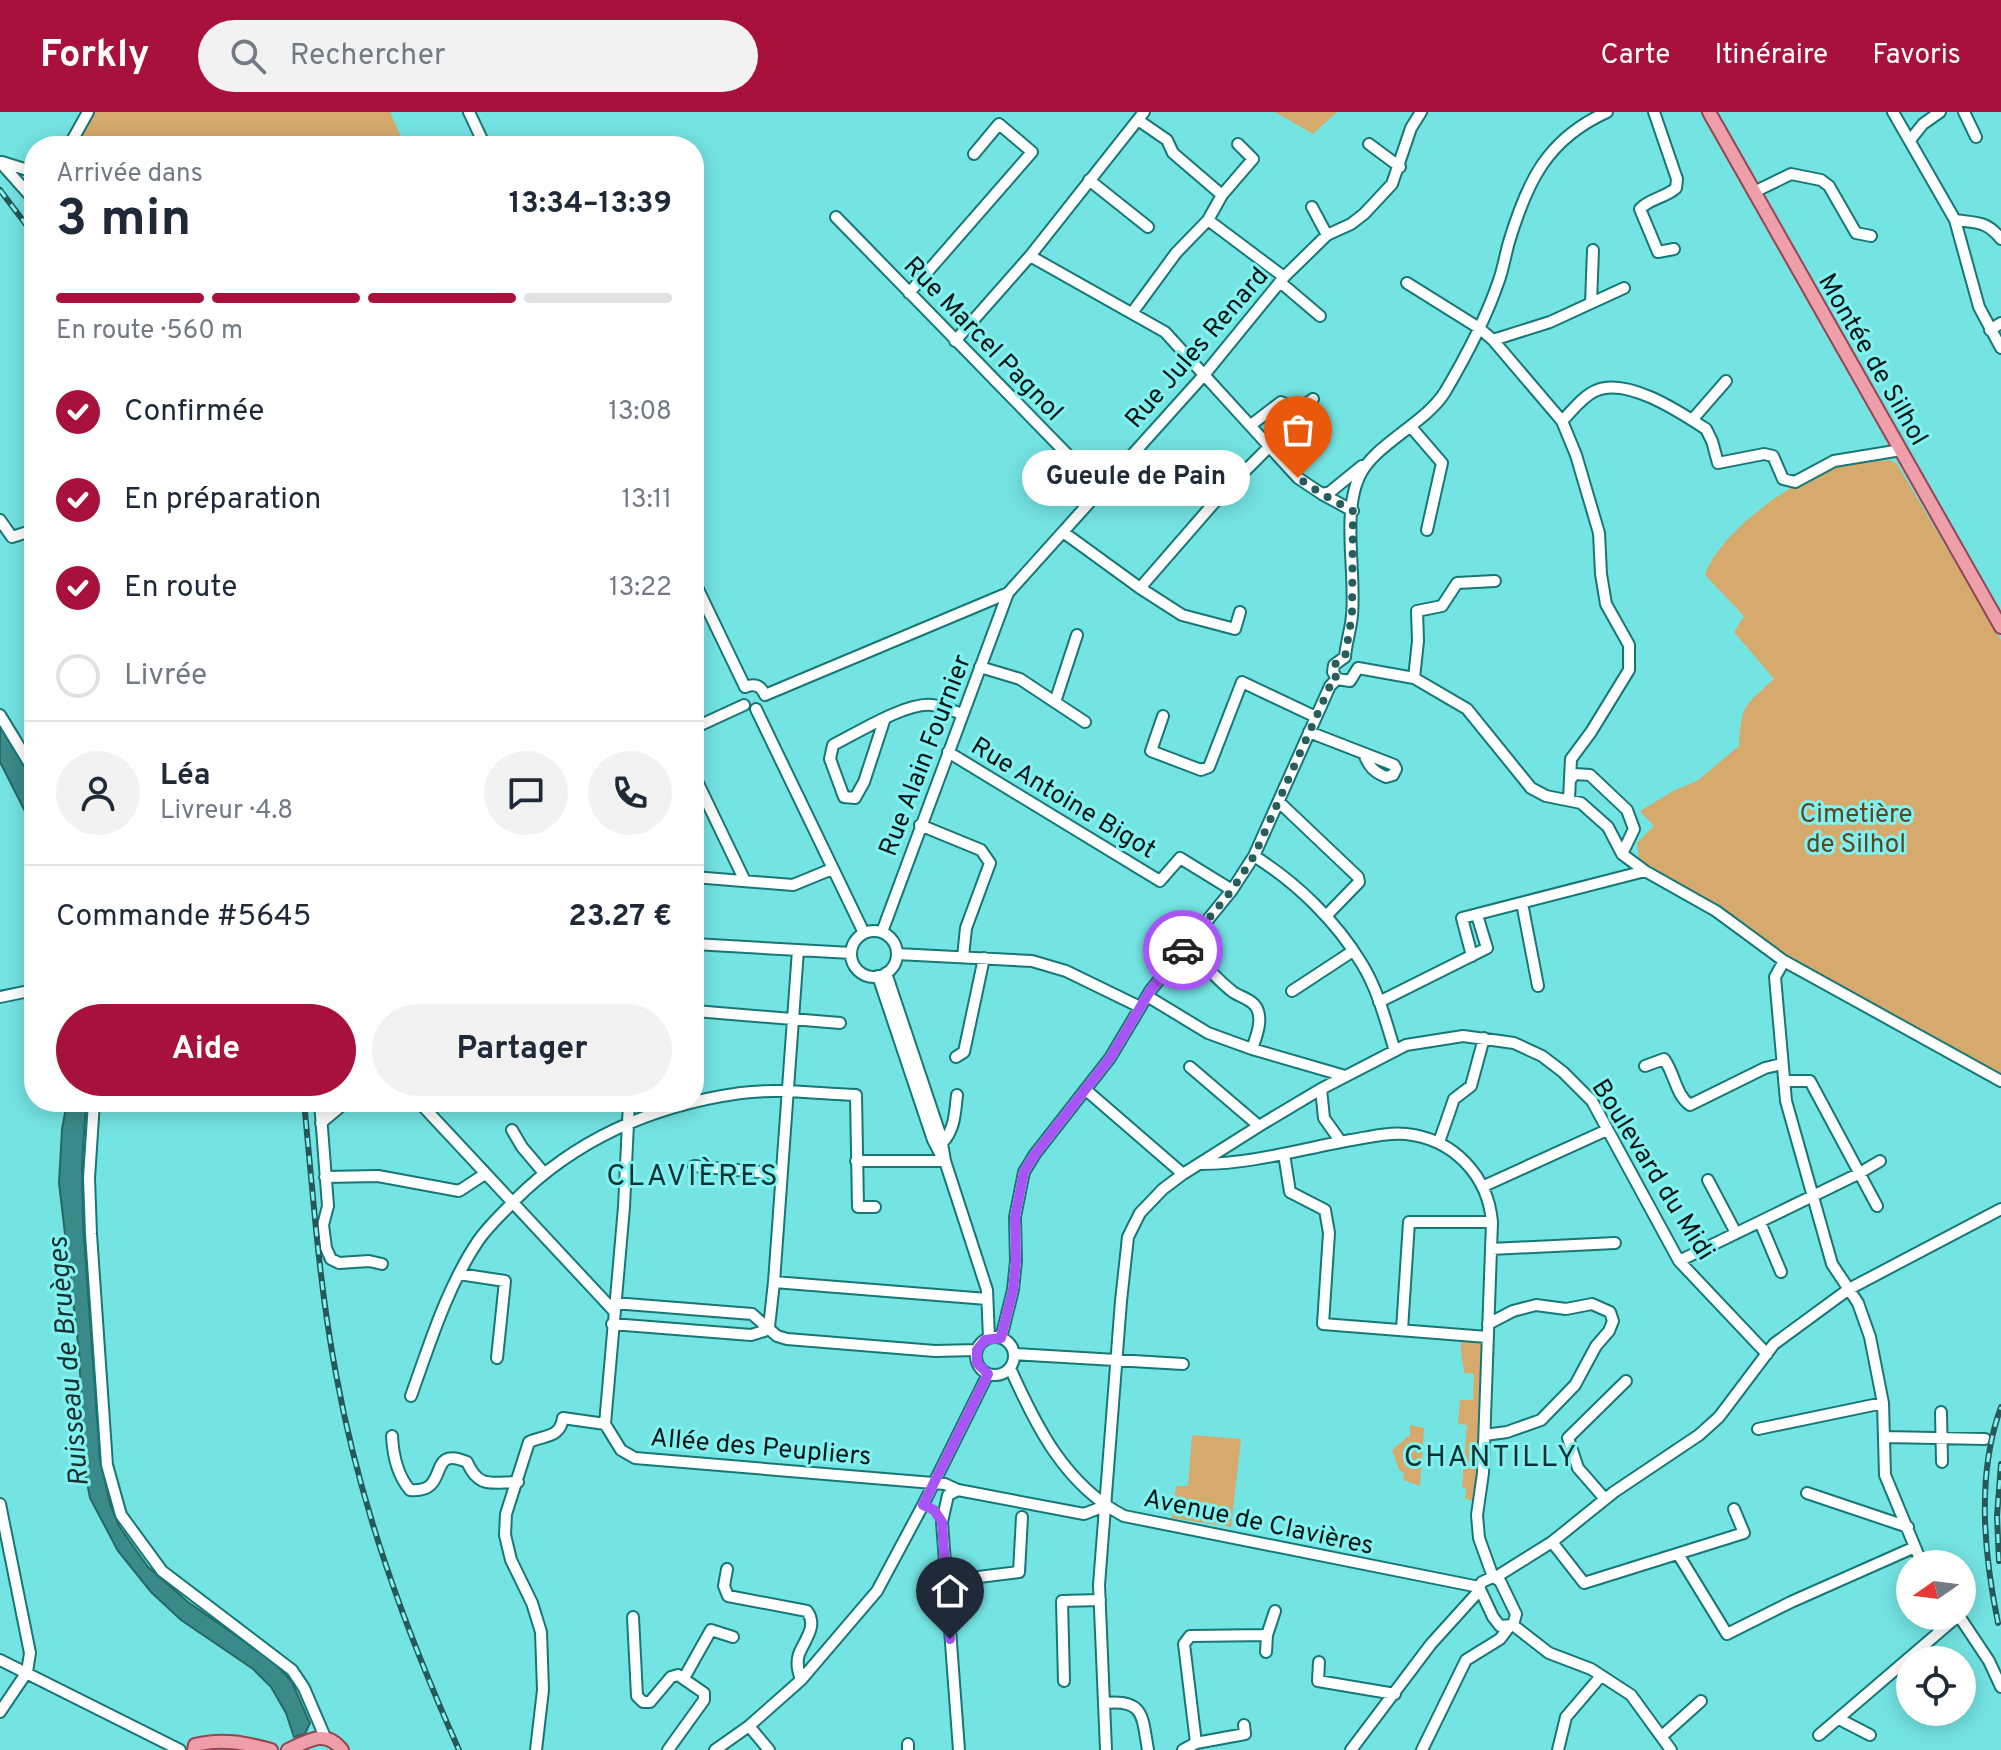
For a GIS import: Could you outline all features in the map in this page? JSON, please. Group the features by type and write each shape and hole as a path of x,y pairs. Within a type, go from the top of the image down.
{"main road":[{"name":"Montée de Silhol","path":"1709,112 2001,627"},
{"path":"288,1750 319,1737 333,1740 342,1750"},
{"path":"194,1748 210,1741 233,1741 271,1750"}],"street":[{"path":"79,136 88,112"},
{"path":"469,112 480,136"},
{"name":"Rue Jules Renard","path":"765,695 1008,593 1204,375 1282,280 1327,235 1364,214 1392,184 1411,128 1421,112"},
{"path":"1322,494 1330,492 1371,461 1435,406 1479,328 1499,281 1517,219 1543,162 1553,147 1573,130 1607,112"},
{"path":"1654,112 1677,179 1676,188 1670,194 1645,203 1640,209 1654,248 1662,252 1674,249"},
{"path":"1893,112 1955,220 1979,307 2001,348"},
{"path":"1911,139 1923,124 1940,112"},
{"path":"1964,112 1976,137"},
{"path":"955,341 1030,256 1141,116 1167,140 1173,153 1222,195"},
{"path":"909,293 1032,152 999,124 974,154"},
{"path":"1132,313 1176,253 1208,220 1222,195 1253,159 1238,144"},
{"path":"1369,144 1400,167"},
{"path":"0,162 24,169"},
{"path":"0,162 24,189"},
{"path":"1754,192 1791,174 1821,180 1829,186 1856,233 1871,236"},
{"path":"1089,180 1148,227"},
{"path":"1312,207 1327,235"},
{"name":"Rue Marcel Pagnol","path":"836,217 1101,489"},
{"path":"1208,220 1282,280 1320,316"},
{"path":"1955,220 1983,224 1992,228 2001,239"},
{"path":"1591,303 1593,250"},
{"path":"1030,256 1165,332 1298,478 1353,511"},
{"path":"1407,283 1493,340 1498,350 1562,421 1576,455 1599,533 1606,604 1629,645 1629,670 1571,759 1569,799"},
{"path":"1493,340 1550,322 1624,288"},
{"path":"1990,330 2001,323"},
{"path":"1692,420 1726,381"},
{"path":"1562,421 1595,391 1610,387 1632,389 1706,429 1718,463 1764,454 1773,456 1783,479 1795,482 1834,461 1901,450"},
{"path":"1251,425 1281,402 1298,410 1313,399"},
{"path":"1411,427 1442,463 1427,530"},
{"path":"1140,588 1220,496 1269,447"},
{"path":"1337,679 1333,672 1334,665 1345,657 1352,615 1353,511 1360,475 1371,461"},
{"path":"0,520 12,537 24,533"},
{"path":"1063,532 1182,615 1235,629 1240,612"},
{"path":"1414,678 1417,611 1442,606 1457,583 1495,581"},
{"name":"Rue Alain Fournier","path":"882,932 1008,593"},
{"path":"704,602 745,687"},
{"path":"1055,702 1077,635"},
{"path":"1345,657 1353,660 1358,668 1414,678 1467,709 1531,788 1546,796 1581,803 1608,827 1622,854 1645,871 1716,911 1784,961 2001,1081"},
{"path":"980,667 1020,679 1085,722"},
{"path":"1337,679 1350,681 1358,668"},
{"path":"428,1112 512,1203 614,1306 752,1314 777,1336 787,1339 935,1351 977,1350 995,1338 1013,1290 1019,1186 1035,1154 1110,1058 1147,996 1232,890 1254,856 1330,686 1337,679"},
{"path":"1163,716 1151,751 1201,770 1209,767 1242,682 1316,717"},
{"path":"744,705 740,696 745,687 760,687 765,695 761,706 756,709"},
{"path":"884,721 864,782 855,798 844,797 830,759 833,745 906,710 931,704 962,714"},
{"path":"704,723 744,705 756,709 864,933"},
{"path":"0,715 24,755"},
{"path":"1309,732 1364,754"},
{"name":"Rue Antoine Bigot","path":"948,752 1160,881 1180,858 1232,890"},
{"path":"1571,779 1575,774 1590,775 1627,810 1634,829 1622,854"},
{"path":"704,796 745,881"},
{"path":"1279,802 1358,877 1359,882 1326,916"},
{"path":"920,825 981,850 990,863 966,928 963,957"},
{"path":"1254,856 1286,878 1326,916 1362,963 1395,1051"},
{"path":"704,878 793,885 832,869"},
{"path":"1472,956 1462,918 1645,871"},
{"path":"1522,903 1538,986"},
{"path":"1379,1002 1487,948 1477,915"},
{"path":"882,932 893,941 896,961 882,975 870,976 856,968 851,953 864,933 882,932"},
{"path":"704,945 851,953"},
{"path":"1187,946 1235,993 1254,1004 1258,1010 1258,1027 1252,1049"},
{"path":"612,1324 751,1335 769,1327 798,950"},
{"path":"1292,991 1353,951"},
{"path":"897,954 1032,961 1051,966 1140,1007"},
{"path":"956,1057 964,1052 984,958"},
{"path":"1784,961 1775,977 1786,1101 1832,1264 1858,1303 1870,1337 1883,1403 1885,1475 1916,1550"},
{"path":"882,975 943,1142 945,1161"},
{"path":"882,975 933,1140 945,1161 981,1268 995,1338"},
{"path":"0,997 24,992"},
{"path":"1147,996 1208,1033 1345,1076"},
{"path":"704,1012 840,1023"},
{"name":"Boulevard du Midi","path":"1106,1750 1100,1600 1128,1237 1140,1213 1163,1189 1259,1126 1321,1089 1406,1045 1463,1036 1514,1043 1542,1056 1592,1101 1679,1261 1767,1354"},
{"path":"1439,1142 1454,1099 1471,1086 1484,1038"},
{"path":"1645,1066 1664,1059 1680,1096 1690,1105 1765,1068 1782,1064"},
{"path":"1190,1067 1259,1126"},
{"path":"1784,1081 1810,1081 1877,1206"},
{"path":"1321,1089 1324,1118 1341,1142"},
{"path":"1086,1090 1183,1174"},
{"path":"704,1101 742,1093 868,1094"},
{"path":"856,1095 858,1207 875,1207"},
{"path":"943,1142 949,1136 954,1120 957,1095"},
{"path":"93,1112 89,1178 92,1250 107,1465 121,1515 162,1571 292,1670 304,1688 319,1737"},
{"path":"320,1112 328,1206 323,1225 326,1248 331,1259 339,1263 369,1261 382,1264"},
{"path":"321,1123 334,1112"},
{"path":"536,1750 543,1690 541,1632 532,1603 511,1560 505,1535 506,1514 529,1442 557,1434 562,1429 563,1418 605,1424 624,1207 628,1112"},
{"path":"411,1396 459,1274 493,1221 544,1173 597,1137 662,1112"},
{"path":"512,1130 544,1173"},
{"path":"1484,1186 1607,1130"},
{"path":"1198,1164 1233,1164 1341,1142 1404,1134 1439,1142 1466,1162 1484,1186 1492,1222 1485,1435 1477,1515 1479,1538 1495,1577 1516,1614 1500,1639 1466,1660 1422,1750"},
{"path":"1284,1154 1290,1192 1325,1210 1329,1233 1323,1324 1487,1337"},
{"path":"856,1161 945,1161"},
{"path":"1679,1261 1880,1161"},
{"path":"694,1166 781,1174"},
{"path":"325,1177 378,1176 459,1191 485,1174"},
{"path":"1708,1180 1736,1233"},
{"path":"1351,1750 1482,1582 1552,1542 1605,1499 1709,1426 1774,1344 1849,1289 2001,1209"},
{"path":"1402,1330 1409,1222 1492,1222"},
{"path":"1760,1222 1781,1272"},
{"path":"1491,1249 1615,1243"},
{"path":"459,1274 505,1281 497,1358"},
{"path":"774,1282 987,1299"},
{"path":"1485,1435 1507,1432 1541,1420 1575,1385 1589,1356 1613,1321 1610,1312 1592,1304 1566,1309 1536,1305 1513,1311 1488,1324"},
{"path":"977,1350 977,1363 988,1374 999,1375 1010,1368 1014,1354 1010,1344 995,1338"},
{"path":"1014,1354 1183,1364"},
{"name":"Avenue de Clavières","path":"1010,1368 1034,1422 1053,1452 1079,1482 1124,1516 1479,1589"},
{"path":"715,1750 749,1726 801,1680 877,1591 988,1374"},
{"path":"1605,1499 1578,1468 1568,1438 1626,1381"},
{"path":"1758,1429 1883,1403"},
{"path":"1941,1412 1942,1462"},
{"name":"Allée des Peupliers","path":"605,1424 621,1450 635,1458 945,1484 958,1490 1084,1514 1107,1505"},
{"path":"392,1436 403,1482 410,1490 422,1491 431,1487 440,1464 448,1458 457,1457 467,1462 474,1477 481,1482 518,1482"},
{"path":"1885,1437 1985,1439"},
{"path":"933,1485 943,1510"},
{"path":"958,1490 948,1495 942,1522 959,1750"},
{"path":"1807,1493 1908,1527"},
{"path":"0,1504 30,1653 27,1672 0,1712"},
{"path":"923,1505 934,1510 942,1522"},
{"path":"1552,1542 1584,1583 1744,1533 1734,1509"},
{"path":"946,1581 1019,1572 1022,1517"},
{"path":"1678,1554 1727,1634 1915,1547"},
{"path":"727,1569 724,1586 728,1596 807,1611 811,1615 808,1637 798,1656 797,1668 801,1680"},
{"path":"1479,1589 1500,1626 1511,1626 1549,1653 1591,1669 1631,1695 1671,1750"},
{"path":"1064,1681 1062,1601 1100,1600"},
{"path":"1266,1652 1267,1635 1275,1611"},
{"path":"633,1617 637,1696 643,1702 650,1702 671,1677 678,1675 704,1693 704,1700 668,1750"},
{"path":"684,1678 711,1630 733,1637"},
{"path":"1819,1735 1942,1630"},
{"path":"1968,1630 1989,1661 2001,1687"},
{"path":"1196,1743 1184,1644 1190,1636 1267,1635"},
{"path":"0,1660 172,1747 194,1748"},
{"path":"1319,1662 1318,1681 1395,1694"},
{"path":"1558,1750 1566,1717 1601,1676"},
{"path":"1662,1736 1701,1701"},
{"path":"1105,1703 1129,1702 1137,1708 1148,1750"},
{"path":"1839,1719 1870,1735"},
{"path":"1183,1750 1196,1743 1245,1734 1244,1725"},
{"path":"749,1726 769,1750"}],"green space":[{"path":"89,112 390,112 401,136 78,136"},
{"path":"1275,112 1337,112 1313,134"},
{"name":"Cimetière de Silhol","path":"1890,460 1897,464 2001,640 2001,1074 1789,958 1747,925 1639,859 1637,843 1654,826 1640,811 1697,781 1739,746 1746,707 1774,679 1734,632 1744,616 1705,575 1713,559 1759,510 1799,483 1842,465"},
{"path":"1461,1342 1481,1343 1480,1430 1474,1501 1465,1499 1466,1488 1462,1487 1467,1425 1458,1424 1460,1400 1473,1400 1474,1374 1464,1373"},
{"path":"1410,1425 1424,1428 1420,1486 1403,1480 1404,1473 1399,1470 1392,1450 1410,1435"},
{"path":"1192,1435 1241,1439 1231,1527 1172,1518 1176,1486 1188,1486"}],"water":[{"path":"0,725 24,766 24,809 0,762"},
{"path":"65,1112 85,1112 83,1223 100,1459 110,1504 119,1526 148,1567 188,1602 274,1662 292,1682 310,1723 305,1734 294,1737 286,1713 271,1687 253,1669 181,1620 151,1592 118,1551 90,1498 85,1472 79,1352 59,1183"}],"railway":[{"path":"0,190 24,222"},
{"path":"305,1112 325,1307 346,1423 386,1566 420,1659 459,1750"},
{"path":"1998,1623 1986,1542 1985,1487 1993,1433 2001,1407"},
{"path":"1999,1561 1997,1516 2001,1464"}],"way so far":[{"path":"1183,950 1232,890 1254,856 1330,686 1337,679 1333,672 1334,665 1345,657 1352,615 1353,511 1298,478"}],"place":[{"name":"Gueule de Pain","path":"1298,478"}],"district":[{"name":"CLAVIÈRES","path":"693,1175"},
{"name":"CHANTILLY","path":"1491,1456"}],"route":[{"path":"950,1639 942,1522 934,1510 923,1505 988,1374 977,1363 977,1350 989,1338 1001,1338 1008,1319 1016,1261 1015,1217 1019,1186 1035,1154 1093,1082 1150,991 1183,950"}],"water label":[{"name":"Ruisseau de Bruèges","path":"67,1362"}]}
